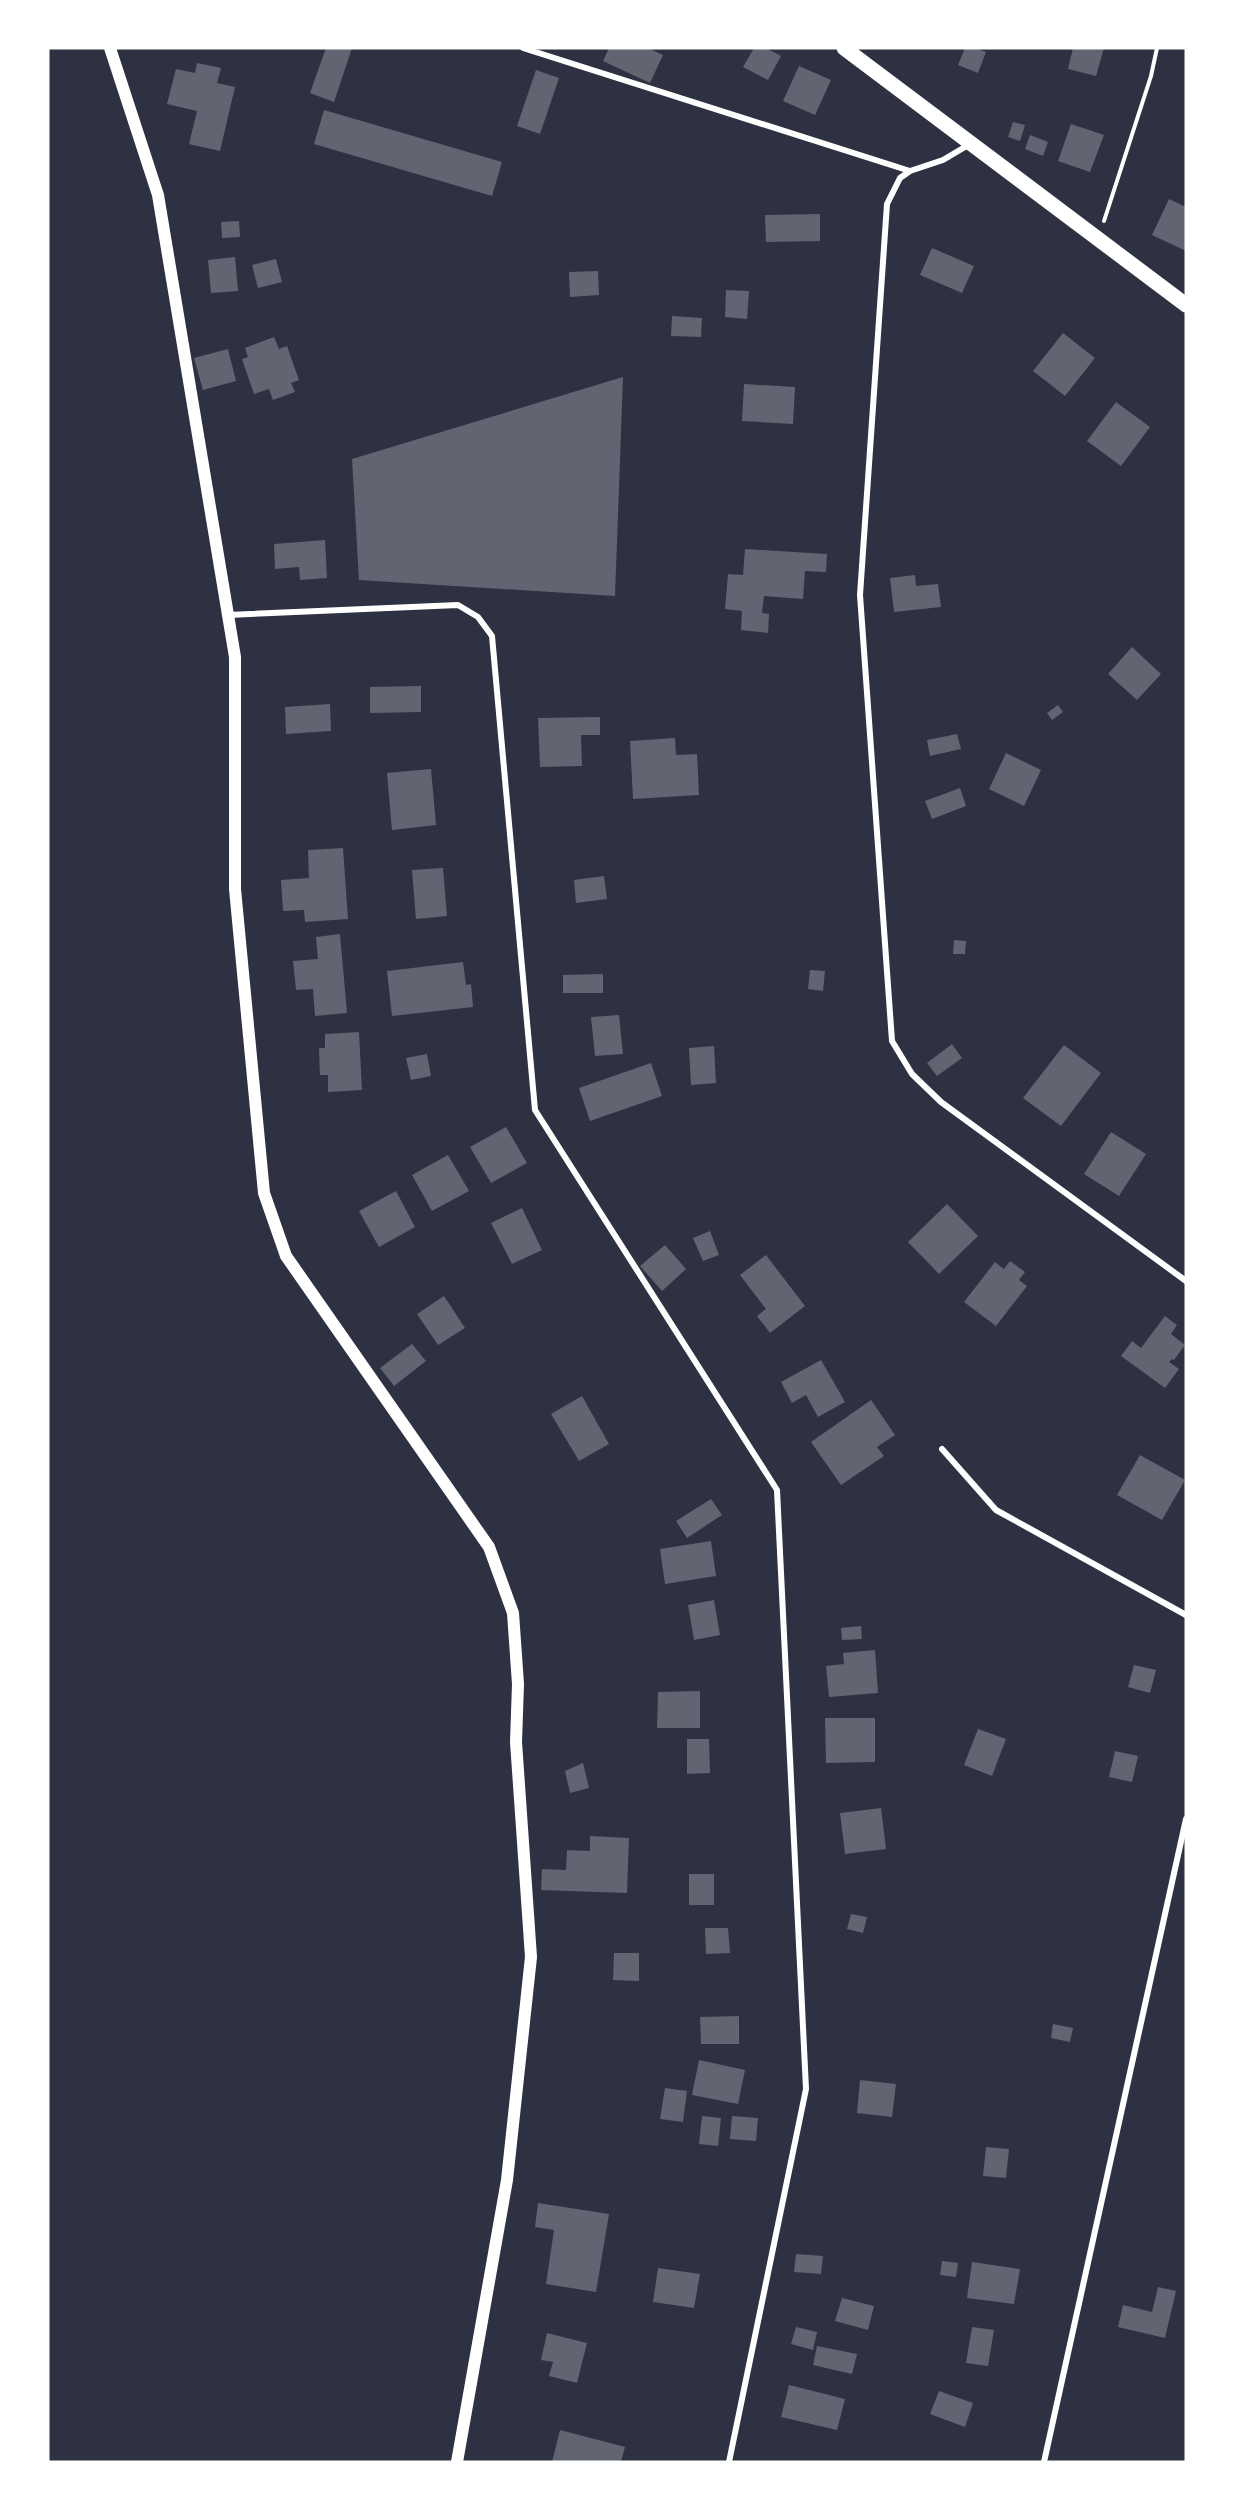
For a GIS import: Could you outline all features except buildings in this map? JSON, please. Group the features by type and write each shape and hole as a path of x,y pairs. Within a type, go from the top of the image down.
{"main road":[{"path":"110,48 158,195 235,657 235,889 264,1192 286,1256 489,1547 513,1613 518,1684 516,1742 531,1957 507,2180 457,2462"},
{"path":"844,48 1186,305"}],"street":[{"path":"523,48 910,171"},
{"path":"970,144 943,160 910,171 900,178 887,204 860,595 891,1041 912,1074 941,1102 1186,1281"},
{"path":"228,615 458,605 478,617 492,636 535,1110 777,1490 806,2089 729,2462"},
{"path":"942,1449 996,1510 1186,1615"},
{"path":"1044,2462 1186,1819"}],"path":[{"path":"1098,239 1151,76 1157,48"}]}
